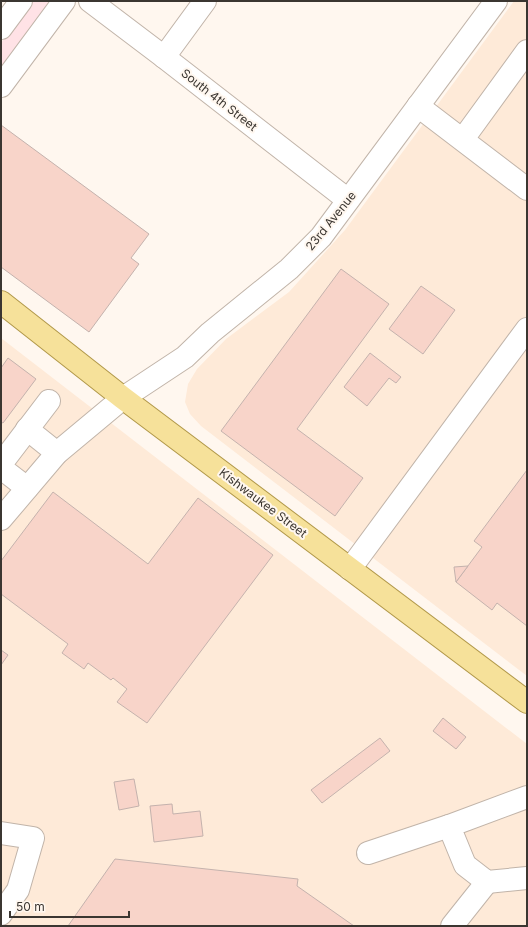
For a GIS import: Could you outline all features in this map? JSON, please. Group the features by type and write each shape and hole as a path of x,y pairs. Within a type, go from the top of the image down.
{"main road":[{"name":"Kishwaukee Street","path":"1,302 123,398 527,702"}],"street":[{"path":"1,28 21,1"},
{"path":"1,86 64,1"},
{"name":"South 4th Street","path":"90,1 348,200"},
{"path":"164,57 205,1"},
{"name":"23rd Avenue","path":"1,518 57,453 123,398 185,357 210,333 289,270 321,238 496,1"},
{"path":"462,139 527,51"},
{"path":"418,106 527,189"},
{"path":"350,569 527,329"},
{"path":"1,464 49,401"},
{"path":"28,429 57,453"},
{"path":"1,468 26,488"},
{"path":"368,853 450,826 527,797"},
{"path":"450,826 465,865 487,882 527,878"},
{"path":"1,832 33,838 18,890 1,914"},
{"path":"452,926 487,882"}],"shaded area":[{"path":"32,1 52,1 1,71 1,43"},
{"path":"514,1 527,1 527,676 201,426 190,414 185,402 188,384 197,369 226,339 289,292 345,230"},
{"path":"1,338 527,744 527,926 1,926"}],"building":[{"path":"1,125 149,234 131,258 139,264 89,332 1,267"},
{"path":"341,269 389,304 297,429 363,478 335,516 221,431"},
{"path":"421,286 455,310 423,354 389,329"},
{"path":"370,353 401,377 396,383 389,378 367,406 344,387"},
{"path":"8,358 36,379 3,423 1,422 1,368"},
{"path":"527,470 527,626 497,603 492,610 456,582 482,547 474,541"},
{"path":"53,492 148,564 198,498 273,555 147,723 117,702 127,689 113,678 111,680 88,663 84,669 62,653 68,644 1,594 1,561"},
{"path":"468,566 456,582 454,567"},
{"path":"1,650 8,655 1,665"},
{"path":"443,718 466,737 456,749 433,731"},
{"path":"380,738 390,751 322,803 311,790"},
{"path":"134,779 139,806 119,810 114,782"},
{"path":"172,804 173,814 200,811 203,836 154,842 150,806"},
{"path":"115,859 298,879 297,886 354,926 68,926"}]}
